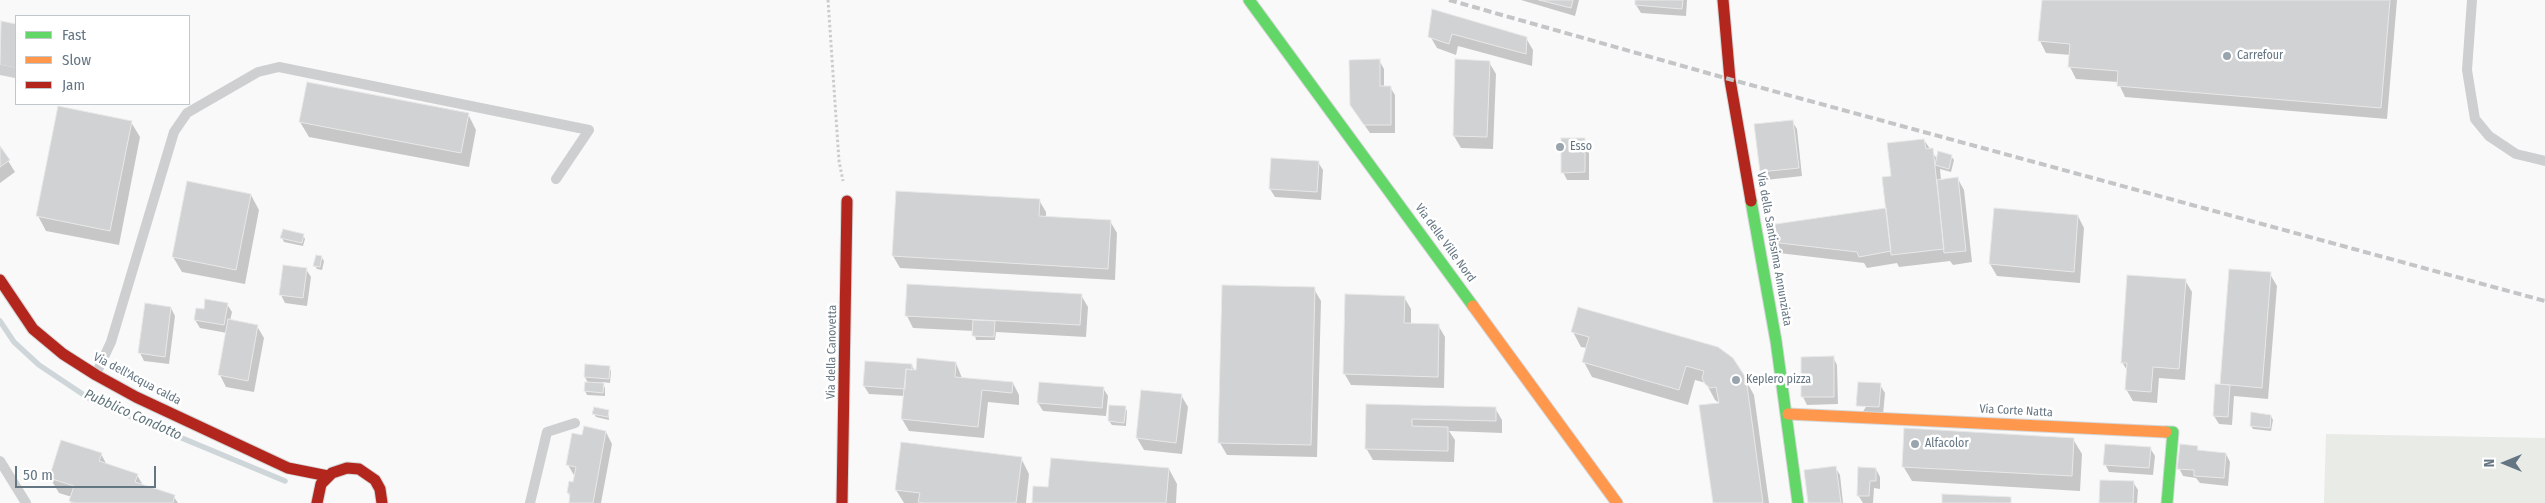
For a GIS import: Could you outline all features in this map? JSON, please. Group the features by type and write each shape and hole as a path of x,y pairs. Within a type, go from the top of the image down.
{"street":[{"name":"Via delle Ville Nord","path":"1248,0 1617,503"},
{"name":"Via della Santissima Annunziata","path":"1723,0 1730,80 1788,414 1798,503"},
{"name":"Via della Canovetta","path":"842,503 847,201"},
{"name":"Via dell'Acqua calda","path":"0,280 33,329 63,354 96,375 136,397 288,468 328,476"},
{"name":"Via Corte Natta","path":"1788,414 2173,432 2167,503"},
{"name":"Via dell'Acqua calda","path":"288,468 299,482"},
{"path":"314,501 321,484 328,476 347,468 365,472 375,480 384,502"}],"lane":[{"path":"2472,0 2467,70 2475,119 2489,136 2516,154 2545,161"},
{"path":"96,375 111,342 174,132 187,113 258,72 278,67 589,130 556,179"},
{"path":"0,70 15,73"},
{"path":"530,503 547,432 575,423"},
{"path":"0,461 26,503"}],"path":[{"path":"828,0 839,161 847,201"}],"shaded area":[{"path":"2326,434 2545,438 2545,503 2324,503"}],"building":[{"path":"1539,0 1573,0 1571,8"},
{"path":"1635,0 1683,0 1682,9 1635,5"},
{"name":"Carrefour","path":"2042,0 2390,0 2381,108 2117,86 2118,71 2068,67 2070,44 2038,41"},
{"path":"1432,9 1527,37 1526,54 1452,34 1449,44 1428,37"},
{"path":"1,21 15,24 15,68 0,65"},
{"path":"1380,59 1380,86 1391,86 1391,125 1364,125 1350,105 1349,60"},
{"path":"1455,59 1490,61 1487,137 1453,136"},
{"path":"307,82 469,113 461,153 299,122"},
{"path":"58,106 132,121 110,231 36,216"},
{"path":"1793,120 1799,168 1760,172 1754,124"},
{"path":"1561,138 1585,138 1585,172 1561,173"},
{"path":"1924,139 1926,149 1933,148 1944,249 1891,255 1882,177 1891,176 1887,143"},
{"path":"0,146 10,160 0,167"},
{"path":"1938,151 1952,155 1949,169 1935,165"},
{"path":"1271,158 1319,161 1317,192 1269,189"},
{"path":"1958,177 1966,251 1944,253 1937,180"},
{"path":"187,181 251,194 236,270 172,257"},
{"path":"896,191 1040,199 1039,216 1111,220 1108,269 892,256"},
{"path":"1886,208 1891,251 1859,257 1857,252 1771,242 1769,225"},
{"path":"1994,208 2078,215 2074,272 1989,264"},
{"path":"283,229 304,234 302,243 280,238"},
{"path":"316,255 322,256 320,267 313,266"},
{"path":"283,265 307,268 303,298 279,295"},
{"path":"2229,269 2271,272 2262,388 2220,384"},
{"path":"2127,275 2186,279 2179,369 2153,367 2151,392 2125,390 2127,363 2121,363"},
{"path":"907,284 1082,294 1080,325 905,316"},
{"path":"1222,285 1315,287 1311,445 1218,443"},
{"path":"1345,294 1405,296 1404,323 1439,324 1438,377 1343,374"},
{"path":"205,299 228,303 224,325 194,320 196,308 204,309"},
{"path":"145,303 171,307 165,357 138,353"},
{"path":"1578,307 1718,347 1733,358 1746,378 1763,503 1713,503 1699,405 1719,403 1716,387 1710,388 1702,378 1704,371 1686,366 1679,390 1582,362 1589,337 1571,332"},
{"path":"228,319 258,325 248,381 218,375"},
{"path":"973,320 995,321 994,337 972,336"},
{"path":"1834,356 1834,397 1801,397 1801,357"},
{"path":"917,358 956,362 955,377 1013,382 1012,393 982,390 978,427 901,419 906,369 916,370"},
{"path":"865,361 912,364 912,370 906,369 905,389 863,386"},
{"path":"585,364 610,366 609,379 584,377"},
{"path":"585,382 604,383 603,393 584,391"},
{"path":"1039,382 1104,387 1102,408 1037,403"},
{"path":"1858,382 1881,383 1879,407 1856,406"},
{"path":"2215,384 2230,385 2228,417 2213,416"},
{"path":"1141,390 1182,394 1176,443 1136,438"},
{"path":"1366,404 1496,407 1496,421 1412,419 1412,426 1448,427 1448,451 1365,449"},
{"path":"1109,405 1126,406 1124,423 1108,421"},
{"path":"594,407 609,410 608,417 592,414"},
{"path":"2251,412 2271,415 2270,428 2250,426"},
{"path":"584,426 606,431 593,503 569,503 570,493 567,493 569,481 573,482 576,467 566,465 572,433 582,435"},
{"path":"1904,428 2074,438 2072,476 1902,467"},
{"path":"61,440 102,453 99,461 138,474 135,482 175,495 173,503 75,503 69,501 74,486 49,478"},
{"path":"901,442 1022,457 1016,503 924,503 918,502 920,493 895,490"},
{"path":"2105,444 2151,447 2149,468 2103,465"},
{"path":"2180,444 2198,446 2197,450 2226,453 2224,478 2194,476 2194,470 2177,469"},
{"path":"1051,458 1169,468 1166,503 1032,503 1033,486 1048,487"},
{"path":"1836,466 1841,503 1808,503 1804,470"},
{"path":"1858,467 1876,468 1876,481 1870,481 1869,496 1857,496"},
{"path":"2100,480 2134,481 2133,503 2099,503"},
{"path":"1942,494 2011,497 2011,503 1942,503"}],"waterway":[{"name":"Pubblico Condotto","path":"0,321 14,342 39,365 93,401 285,481"}],"railway":[{"path":"1449,0 1718,76 2545,301"}],"traffic: fast":[{"path":"1249,0 1473,306"},
{"path":"1751,201 1776,341 1798,503"},
{"path":"2166,432 2173,432 2167,503"}],"traffic: slow":[{"path":"1473,306 1617,503"},
{"path":"1788,414 2166,432"}],"traffic: jam":[{"path":"1723,0 1730,80 1751,201"},
{"path":"842,503 847,201"},
{"path":"0,280 33,329 63,354 96,375 136,397 288,468 328,476"},
{"path":"317,503 321,484 332,473 347,468 359,469 375,480 380,489 382,503"}],"place":[{"name":"Carrefour","path":"2227,56"},
{"name":"Esso","path":"1560,147"},
{"name":"Keplero pizza","path":"1736,380"},
{"name":"Alfacolor","path":"1915,444"}]}
